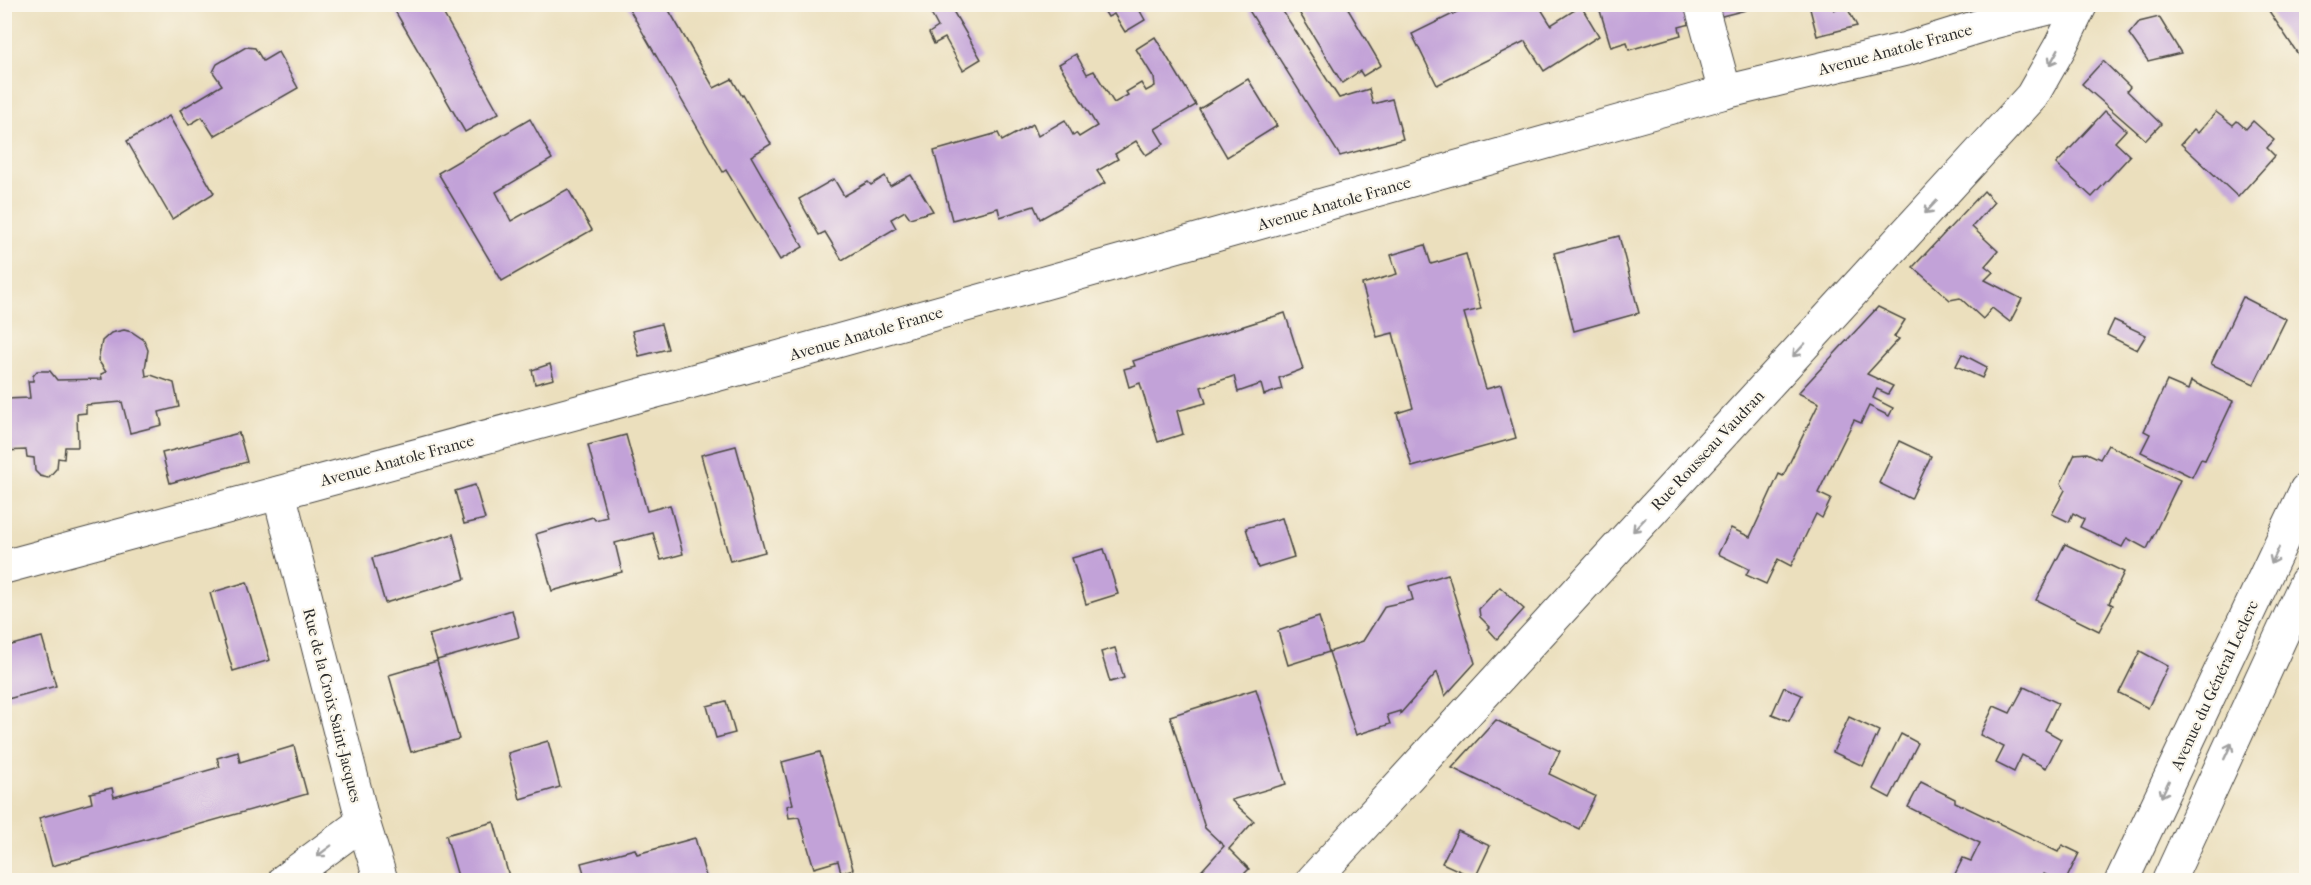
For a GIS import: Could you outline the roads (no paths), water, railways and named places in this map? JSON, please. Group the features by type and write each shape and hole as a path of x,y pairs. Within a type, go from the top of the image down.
{"main road":[{"path":"1701,4 1725,92"},
{"name":"Avenue Anatole France","path":"4,567 764,362 1725,92 1906,49 1993,22 2065,4"},
{"name":"Rue Rousseau Vaudran","path":"1313,880 2032,96 2061,45 2080,4"},
{"name":"Avenue du Général Leclerc","path":"2122,880 2307,489"},
{"name":"Rue de la Croix Saint-Jacques","path":"279,493 363,822 285,880"},
{"path":"2169,880 2307,582"},
{"path":"363,822 381,880"}]}
